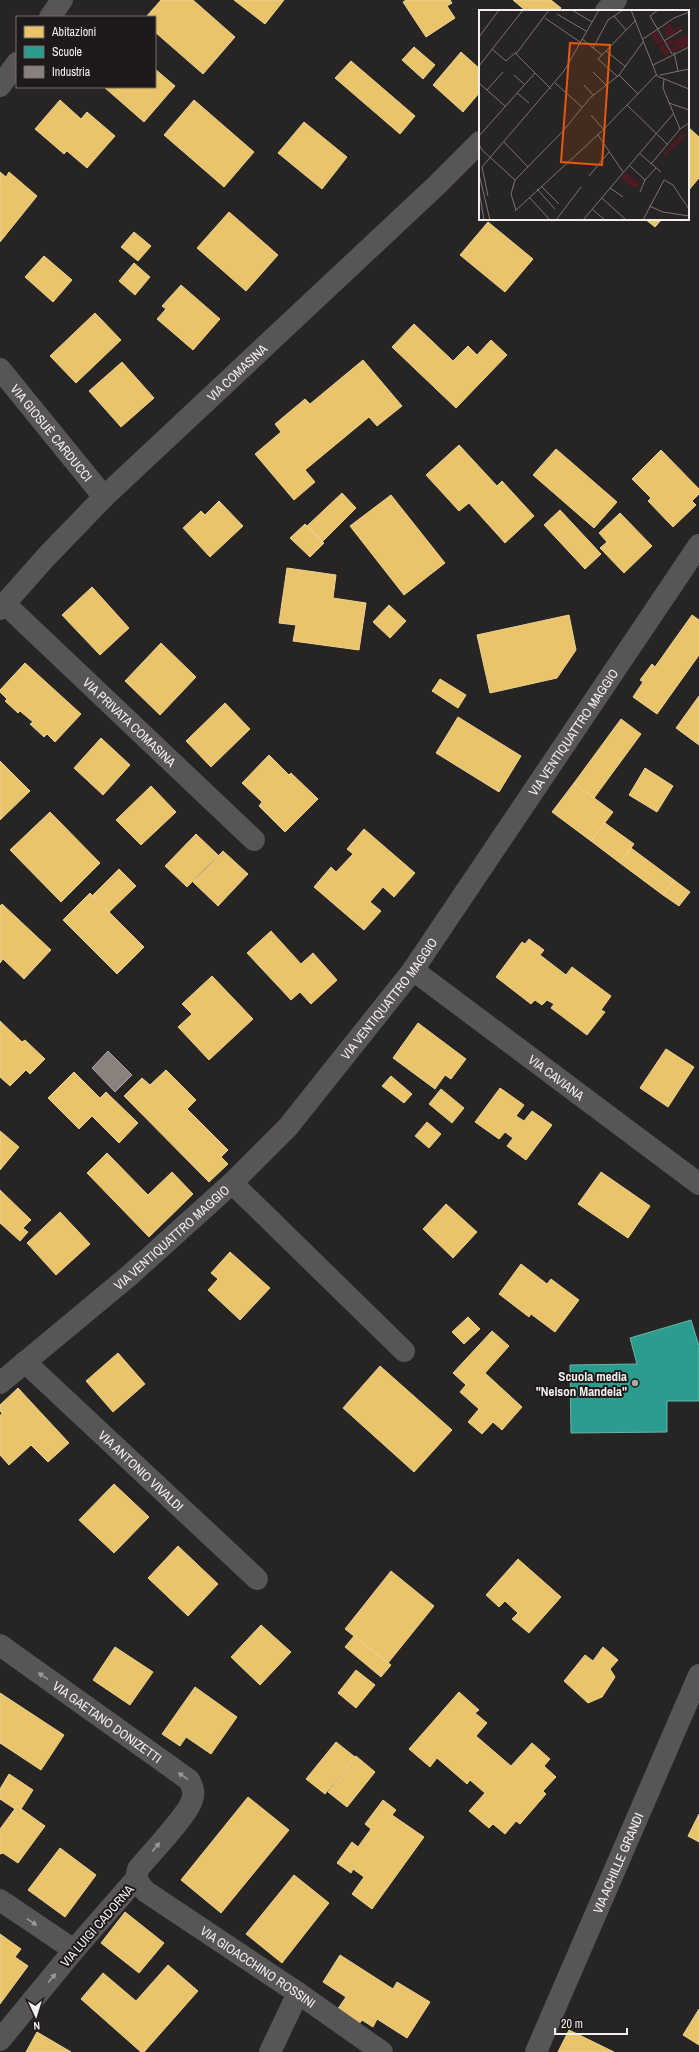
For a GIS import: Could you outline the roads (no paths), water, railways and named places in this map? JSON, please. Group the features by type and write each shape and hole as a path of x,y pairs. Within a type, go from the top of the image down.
{"street":[{"path":"51,16 62,0"},
{"path":"607,10 616,0"},
{"path":"0,86 16,64"},
{"name":"VIA COMASINA","path":"2,606 46,556 104,497 438,184 479,143"},
{"name":"VIA GIOSUÈ CARDUCCI","path":"0,369 104,497"},
{"name":"VIA VENTIQUATTRO MAGGIO","path":"0,1382 130,1275 232,1183 288,1127 413,970 699,545"},
{"name":"VIA PRIVATA COMASINA","path":"2,606 254,840"},
{"name":"VIA CAVIANA","path":"413,970 699,1184"},
{"path":"232,1183 404,1351"},
{"name":"VIA ANTONIO VIVALDI","path":"25,1362 257,1579"},
{"name":"VIA GAETANO DONIZETTI","path":"0,1645 189,1780 193,1786 194,1794 188,1809"},
{"name":"VIA ACHILLE GRANDI","path":"536,2052 699,1675"},
{"name":"VIA LUIGI CADORNA","path":"0,2040 74,1950 136,1880 138,1869 188,1809"},
{"name":"VIA GIOACCHINO ROSSINI","path":"136,1880 145,1890 298,1993 382,2052"},
{"path":"0,1900 74,1950"},
{"path":"270,2052 298,1993"}],"place":[{"name":"Scuola media \"Nelson Mandela\"","path":"635,1383"}]}
